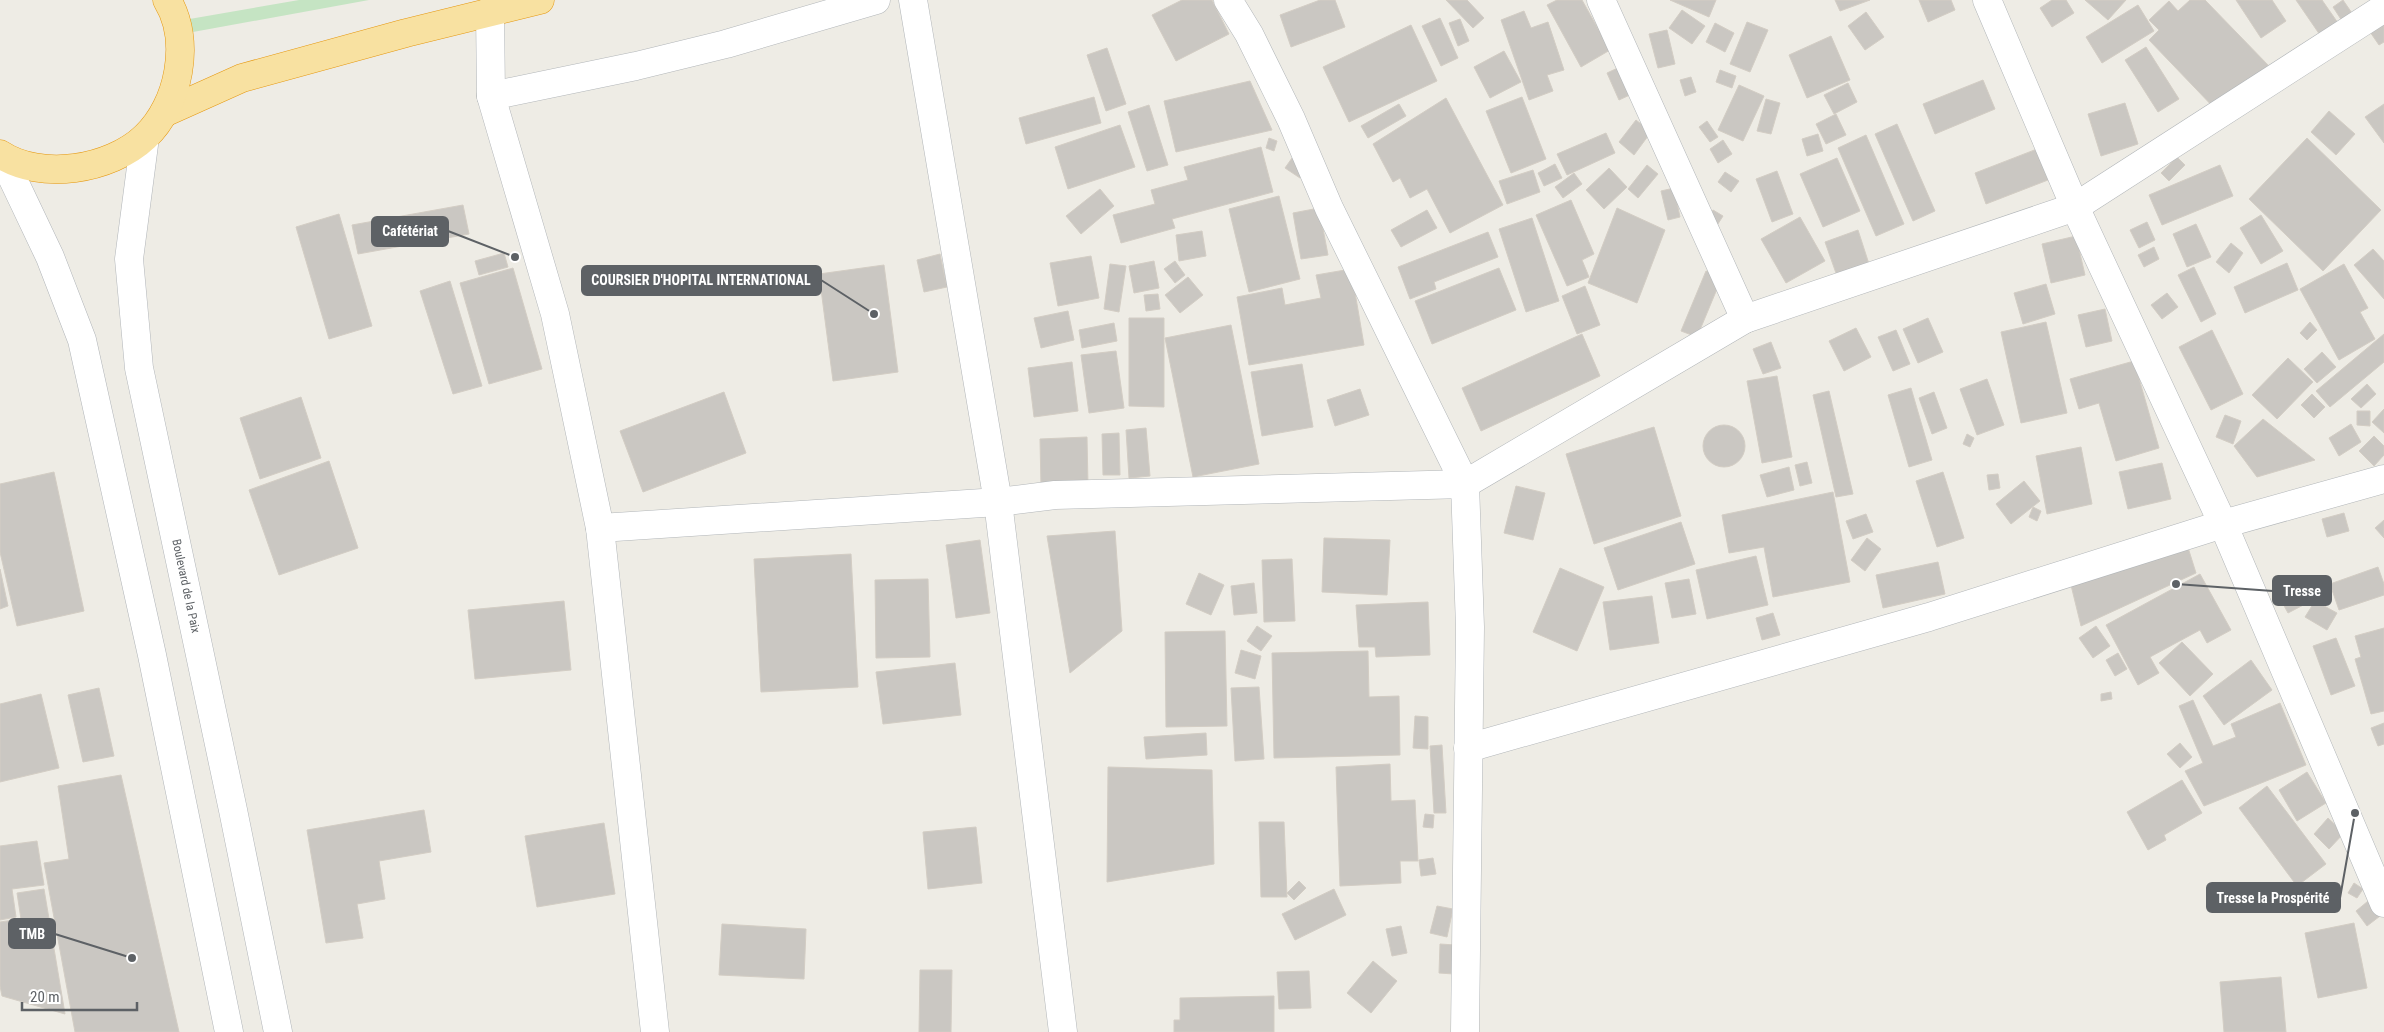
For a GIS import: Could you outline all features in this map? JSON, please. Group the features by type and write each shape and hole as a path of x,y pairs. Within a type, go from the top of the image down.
{"highway":[{"path":"1,155 28,166 54,171 72,169 94,165 122,152 144,138 164,113 177,79 180,43 172,7 167,0"},
{"path":"164,113 242,78 490,11 540,0"}],"street":[{"path":"491,96 708,48 876,0"},
{"path":"913,0 998,502 1063,1032"},
{"path":"1228,0 1248,34 1291,119 1329,208 1465,484 1470,627 1465,1032"},
{"path":"1601,0 1745,319"},
{"path":"1987,0 2075,207 2223,524 2384,903"},
{"path":"600,528 998,502 1054,495 1465,484 1745,319 2075,207 2384,8"},
{"path":"490,11 491,96 555,314 600,528 655,1032"},
{"name":"Boulevard de la Paix","path":"144,138 129,259 139,368 278,1032"},
{"path":"1,155 50,257 82,340 152,654 229,1032"},
{"path":"1468,748 1929,617 2223,524 2384,479"}],"green space":[{"path":"299,0 369,0 182,34 178,21"}],"building":[{"path":"1182,0 1212,0 1229,34 1176,61 1152,15"},
{"path":"1320,0 1335,0 1345,27 1291,47 1280,15"},
{"path":"1446,0 1467,0 1484,18 1473,28"},
{"path":"1557,0 1582,0 1610,50 1581,67 1547,5"},
{"path":"1670,0 1716,0 1709,17"},
{"path":"1835,0 1870,0 1840,11"},
{"path":"1919,0 1951,0 1955,10 1928,22"},
{"path":"2052,0 2066,0 2074,13 2052,27 2040,8"},
{"path":"2085,0 2126,0 2108,20"},
{"path":"2190,0 2205,0 2268,65 2219,113 2149,40 2159,30 2149,20 2169,1 2178,11"},
{"path":"2236,0 2272,0 2286,21 2261,38"},
{"path":"2296,0 2322,0 2338,23 2320,35"},
{"path":"2343,0 2356,19 2346,27 2333,7"},
{"path":"2138,5 2154,31 2102,63 2086,37"},
{"path":"1682,10 1705,26 1692,44 1669,28"},
{"path":"1524,11 1531,28 1548,22 1564,70 1547,75 1553,91 1529,100 1501,20"},
{"path":"1866,12 1884,37 1865,50 1848,26"},
{"path":"1440,18 1458,58 1441,66 1422,26"},
{"path":"1460,19 1469,41 1458,46 1449,23"},
{"path":"2384,19 2384,42 2379,45 2368,29"},
{"path":"1747,22 1768,30 1750,72 1730,64"},
{"path":"1715,23 1734,33 1725,52 1706,42"},
{"path":"1411,25 1437,81 1349,122 1323,67"},
{"path":"1667,30 1675,64 1658,68 1649,34"},
{"path":"1831,36 1850,80 1807,98 1789,55"},
{"path":"2146,47 2179,99 2158,112 2125,60"},
{"path":"1107,48 1126,104 1106,111 1087,55"},
{"path":"1504,51 1521,82 1490,98 1474,67"},
{"path":"1622,66 1634,93 1619,100 1607,73"},
{"path":"1720,70 1736,76 1732,88 1716,82"},
{"path":"1691,77 1696,92 1685,96 1680,80"},
{"path":"1983,80 1995,109 1935,134 1923,104"},
{"path":"1250,81 1272,130 1176,152 1164,101"},
{"path":"1848,83 1857,102 1834,114 1824,95"},
{"path":"1739,85 1764,96 1743,141 1718,130"},
{"path":"1094,97 1101,123 1026,144 1019,118"},
{"path":"1522,97 1546,159 1511,173 1486,111"},
{"path":"1446,98 1503,205 1450,233 1427,189 1410,198 1400,178 1393,182 1373,144"},
{"path":"1766,99 1780,103 1771,134 1757,131"},
{"path":"2125,103 2138,144 2101,156 2088,114"},
{"path":"1399,104 1406,116 1368,138 1361,126"},
{"path":"2384,104 2384,143 2365,117"},
{"path":"1149,105 1168,165 1147,171 1128,112"},
{"path":"2329,111 2355,134 2336,155 2311,132"},
{"path":"1836,114 1846,135 1826,144 1816,124"},
{"path":"1636,120 1651,132 1634,155 1619,142"},
{"path":"1707,121 1718,137 1710,142 1699,127"},
{"path":"1897,124 1935,211 1913,221 1875,134"},
{"path":"1120,125 1135,167 1068,189 1055,147"},
{"path":"1606,133 1615,153 1567,175 1557,154"},
{"path":"1818,134 1823,151 1807,156 1802,139"},
{"path":"1866,135 1904,224 1876,236 1838,148"},
{"path":"1269,138 1277,141 1274,151 1266,148"},
{"path":"2307,138 2381,210 2323,271 2249,199"},
{"path":"1723,140 1732,154 1718,163 1710,149"},
{"path":"1261,147 1273,192 1172,219 1175,228 1121,243 1113,215 1155,204 1151,190 1188,180 1184,167"},
{"path":"2037,149 2048,180 1986,204 1975,173"},
{"path":"2177,157 2185,165 2169,181 2161,173"},
{"path":"1292,158 1306,168 1300,178 1285,168"},
{"path":"1837,158 1860,211 1823,227 1800,174"},
{"path":"1555,164 1562,178 1544,186 1538,173"},
{"path":"1647,165 1658,174 1638,198 1628,189"},
{"path":"2220,165 2233,196 2162,225 2149,195"},
{"path":"1609,168 1627,187 1604,209 1586,190"},
{"path":"1533,170 1540,192 1507,204 1499,181"},
{"path":"1777,171 1793,214 1772,222 1756,179"},
{"path":"1725,172 1739,181 1731,192 1718,182"},
{"path":"1574,173 1582,184 1563,198 1555,187"},
{"path":"1674,188 1680,217 1668,220 1661,191"},
{"path":"1100,189 1114,206 1081,234 1066,216"},
{"path":"1279,196 1300,279 1249,292 1229,209"},
{"path":"1571,200 1594,254 1582,260 1589,277 1567,286 1536,215"},
{"path":"463,205 469,234 358,254 352,225"},
{"path":"1319,208 1328,255 1301,259 1293,213"},
{"path":"1617,208 1665,230 1637,303 1588,283"},
{"path":"1427,210 1437,228 1401,247 1391,230"},
{"path":"1713,210 1723,216 1716,227 1707,221"},
{"path":"339,214 372,326 329,339 296,227"},
{"path":"2261,215 2283,251 2261,264 2240,228"},
{"path":"1800,217 1825,261 1786,283 1761,239"},
{"path":"1532,218 1559,301 1526,312 1499,229"},
{"path":"2147,222 2155,240 2139,248 2130,230"},
{"path":"2196,224 2211,257 2187,267 2173,234"},
{"path":"1858,230 1869,264 1837,276 1825,242"},
{"path":"1202,231 1206,256 1179,261 1176,235"},
{"path":"1488,232 1498,257 1434,282 1436,289 1410,299 1398,267"},
{"path":"2076,236 2085,275 2051,283 2042,244"},
{"path":"2231,243 2243,253 2229,273 2216,262"},
{"path":"2154,247 2159,259 2144,267 2138,255"},
{"path":"2373,249 2384,261 2384,299 2354,265"},
{"path":"504,253 508,267 479,275 475,261"},
{"path":"940,254 947,287 924,292 917,260"},
{"path":"1091,256 1099,298 1058,306 1050,263"},
{"path":"1154,261 1159,288 1134,293 1129,266"},
{"path":"1175,261 1185,275 1175,283 1164,269"},
{"path":"2287,263 2298,290 2245,313 2234,287"},
{"path":"1110,264 1126,266 1119,312 1104,309"},
{"path":"2344,264 2368,308 2360,312 2375,339 2339,360 2300,289"},
{"path":"884,265 898,372 833,381 819,274"},
{"path":"2194,267 2216,314 2201,322 2178,275"},
{"path":"513,268 542,369 489,384 460,283"},
{"path":"1499,268 1516,310 1432,344 1415,301"},
{"path":"1351,269 1364,345 1249,365 1237,297 1282,288 1285,305 1321,298 1316,275"},
{"path":"1706,271 1722,277 1697,337 1681,331"},
{"path":"1188,277 1203,295 1180,313 1165,295"},
{"path":"450,281 482,386 453,394 420,291"},
{"path":"2046,284 2055,314 2023,324 2014,293"},
{"path":"1585,286 1600,325 1577,334 1562,296"},
{"path":"2167,293 2178,307 2162,319 2151,305"},
{"path":"1158,294 1160,309 1146,311 1144,295"},
{"path":"2105,309 2112,341 2086,347 2078,315"},
{"path":"1068,311 1074,340 1041,348 1034,318"},
{"path":"1129,318 1164,318 1164,407 1129,406"},
{"path":"1928,318 1943,352 1918,363 1903,329"},
{"path":"2046,322 2067,413 2021,423 2001,332"},
{"path":"2310,322 2317,330 2307,340 2300,333"},
{"path":"1114,323 1117,341 1082,348 1079,330"},
{"path":"1231,325 1259,464 1193,477 1165,338"},
{"path":"1856,328 1871,357 1844,371 1829,341"},
{"path":"1896,330 1910,364 1893,371 1878,337"},
{"path":"2212,330 2243,394 2211,410 2179,347"},
{"path":"1582,334 1600,376 1481,431 1462,388"},
{"path":"2384,334 2384,362 2330,407 2316,391"},
{"path":"1771,342 1781,368 1763,374 1753,349"},
{"path":"1116,351 1124,408 1089,413 1081,355"},
{"path":"2322,352 2336,367 2317,383 2304,369"},
{"path":"2288,358 2313,382 2277,419 2252,395"},
{"path":"2134,361 2159,448 2116,461 2099,403 2079,409 2070,379"},
{"path":"1072,362 1078,411 1034,417 1028,368"},
{"path":"1302,364 1313,427 1262,436 1251,372"},
{"path":"1777,376 1792,457 1762,463 1747,381"},
{"path":"1987,379 2004,425 1977,435 1960,389"},
{"path":"2367,384 2376,394 2361,408 2351,399"},
{"path":"1911,388 1932,460 1909,467 1888,395"},
{"path":"1360,389 1369,415 1335,426 1327,400"},
{"path":"1829,391 1853,494 1836,497 1813,395"},
{"path":"724,392 746,453 643,492 620,431"},
{"path":"1934,392 1947,428 1932,434 1919,398"},
{"path":"2312,394 2325,407 2314,418 2301,405"},
{"path":"301,397 321,458 260,479 240,418"},
{"path":"2384,409 2384,433 2372,422"},
{"path":"2357,411 2370,411 2370,426 2357,425"},
{"path":"2225,415 2241,421 2233,444 2216,437"},
{"path":"2263,419 2315,460 2257,477 2234,446"},
{"path":"2351,424 2361,442 2339,456 2329,438"},
{"path":"1724,425 1739,431 1745,446 1739,461 1724,467 1709,461 1703,446 1709,431"},
{"path":"1654,427 1681,516 1594,544 1566,454"},
{"path":"1146,428 1150,476 1129,478 1126,430"},
{"path":"1119,433 1120,475 1103,475 1102,434"},
{"path":"1967,434 1974,438 1970,447 1963,444"},
{"path":"2374,436 2384,446 2384,455 2374,466 2359,451"},
{"path":"1087,437 1088,486 1041,487 1040,439"},
{"path":"2081,447 2092,504 2047,514 2036,456"},
{"path":"329,461 358,548 279,575 249,490"},
{"path":"1807,462 1812,483 1800,486 1795,465"},
{"path":"2162,463 2171,499 2128,509 2119,472"},
{"path":"1789,467 1794,490 1767,497 1760,475"},
{"path":"54,472 84,611 17,626 0,552 0,484"},
{"path":"1943,472 1964,538 1937,547 1916,481"},
{"path":"1998,474 2000,488 1989,490 1987,475"},
{"path":"2024,481 2040,501 2011,524 1996,504"},
{"path":"1516,486 1545,493 1533,540 1504,533"},
{"path":"1833,492 1850,582 1773,597 1764,547 1729,553 1722,515"},
{"path":"2033,507 2041,511 2037,521 2029,517"},
{"path":"2344,513 2349,531 2327,537 2322,519"},
{"path":"1866,514 1873,532 1853,539 1846,521"},
{"path":"2384,520 2384,538 2375,528"},
{"path":"1681,522 1695,564 1618,590 1604,548"},
{"path":"1115,531 1122,631 1070,673 1047,536"},
{"path":"1324,538 1390,540 1387,595 1322,592"},
{"path":"1867,538 1881,549 1865,571 1851,560"},
{"path":"2185,538 2196,573 2081,626 2070,581"},
{"path":"980,540 990,613 956,618 946,545"},
{"path":"851,554 858,687 761,692 754,559"},
{"path":"1756,556 1768,605 1707,619 1696,570"},
{"path":"1292,559 1295,621 1264,622 1262,560"},
{"path":"1938,562 1945,594 1883,608 1876,575"},
{"path":"2378,567 2384,584 2384,595 2339,610 2330,584"},
{"path":"1560,568 1604,587 1577,651 1533,632"},
{"path":"0,569 8,606 0,609"},
{"path":"1199,573 1224,585 1211,615 1186,604"},
{"path":"2200,574 2231,630 2207,643 2200,630 2150,657 2159,673 2138,685 2106,625"},
{"path":"928,579 930,657 876,658 875,580"},
{"path":"1689,579 1696,614 1672,618 1665,583"},
{"path":"2301,581 2311,601 2288,613 2277,593"},
{"path":"1254,583 1257,613 1234,615 1231,586"},
{"path":"1652,596 1659,643 1610,650 1603,602"},
{"path":"564,601 571,670 475,679 468,610"},
{"path":"2315,601 2337,613 2327,630 2305,617"},
{"path":"1428,602 1430,655 1376,657 1375,647 1359,647 1356,605"},
{"path":"1773,613 1780,635 1762,640 1756,618"},
{"path":"1257,626 1272,636 1261,651 1247,641"},
{"path":"2096,626 2110,646 2093,658 2079,638"},
{"path":"2384,628 2384,711 2371,714 2355,659 2361,657 2355,636"},
{"path":"1225,631 1227,726 1166,727 1165,632"},
{"path":"2336,638 2355,686 2331,695 2313,646"},
{"path":"2182,642 2213,674 2190,696 2159,663"},
{"path":"1241,650 1261,656 1255,679 1235,673"},
{"path":"1368,651 1369,697 1399,696 1400,755 1274,758 1272,653"},
{"path":"2118,653 2127,669 2115,676 2106,660"},
{"path":"2251,660 2272,690 2224,725 2203,696"},
{"path":"955,663 961,715 883,724 876,672"},
{"path":"1259,687 1264,759 1235,761 1231,688"},
{"path":"99,688 114,756 83,762 68,695"},
{"path":"2111,692 2112,699 2101,701 2101,694"},
{"path":"41,694 59,768 0,782 0,704"},
{"path":"2193,700 2213,746 2236,737 2231,724 2280,703 2306,765 2204,806 2185,771 2203,763 2179,706"},
{"path":"1415,716 1428,717 1428,749 1413,748"},
{"path":"2384,723 2384,744 2378,746 2371,728"},
{"path":"1206,733 1207,755 1146,759 1144,737"},
{"path":"2180,743 2192,757 2180,768 2167,754"},
{"path":"1442,745 1446,813 1434,813 1430,746"},
{"path":"1390,764 1391,801 1415,800 1418,861 1400,861 1401,883 1340,886 1336,767"},
{"path":"1108,767 1212,770 1214,864 1107,882"},
{"path":"2307,772 2326,803 2297,821 2279,790"},
{"path":"121,775 179,1032 75,1032 44,863 69,859 58,786"},
{"path":"2182,780 2202,813 2164,835 2166,840 2148,850 2127,812"},
{"path":"2267,786 2326,864 2297,886 2239,808"},
{"path":"424,810 431,852 379,861 385,899 357,904 363,938 326,943 307,830"},
{"path":"1425,814 1434,815 1433,828 1423,827"},
{"path":"2328,818 2344,833 2329,849 2314,834"},
{"path":"1259,822 1284,822 1287,897 1261,897"},
{"path":"604,823 615,894 537,907 525,836"},
{"path":"976,827 982,883 928,889 923,832"},
{"path":"37,841 44,885 12,889 16,917 0,920 0,846"},
{"path":"1433,858 1436,874 1421,876 1419,860"},
{"path":"1299,881 1306,888 1294,900 1287,893"},
{"path":"2328,883 2341,900 2327,911 2314,894"},
{"path":"2354,883 2363,889 2357,898 2348,893"},
{"path":"44,889 65,1014 2,996 0,986 0,922 21,919 17,893"},
{"path":"1334,889 1346,915 1295,940 1282,914"},
{"path":"2373,897 2384,913 2367,926 2356,911"},
{"path":"1437,906 1453,909 1447,937 1430,933"},
{"path":"2354,923 2367,988 2318,998 2305,933"},
{"path":"722,924 806,929 804,979 719,975"},
{"path":"1401,926 1407,953 1392,956 1386,929"},
{"path":"1440,944 1455,945 1454,974 1439,973"},
{"path":"1373,961 1397,981 1371,1013 1347,993"},
{"path":"920,970 952,970 951,1032 919,1032"},
{"path":"1309,971 1311,1008 1279,1009 1277,972"},
{"path":"2281,977 2286,1032 2224,1032 2220,982"},
{"path":"1274,996 1274,1032 1174,1032 1174,1020 1180,1020 1180,998"}],"place":[{"name":"Cafétériat","path":"515,257"},
{"name":"COURSIER D'HOPITAL INTERNATIONAL","path":"874,314"},
{"name":"Tresse","path":"2176,584"},
{"name":"Tresse la Prospérité","path":"2355,813"},
{"name":"TMB","path":"132,958"}]}
